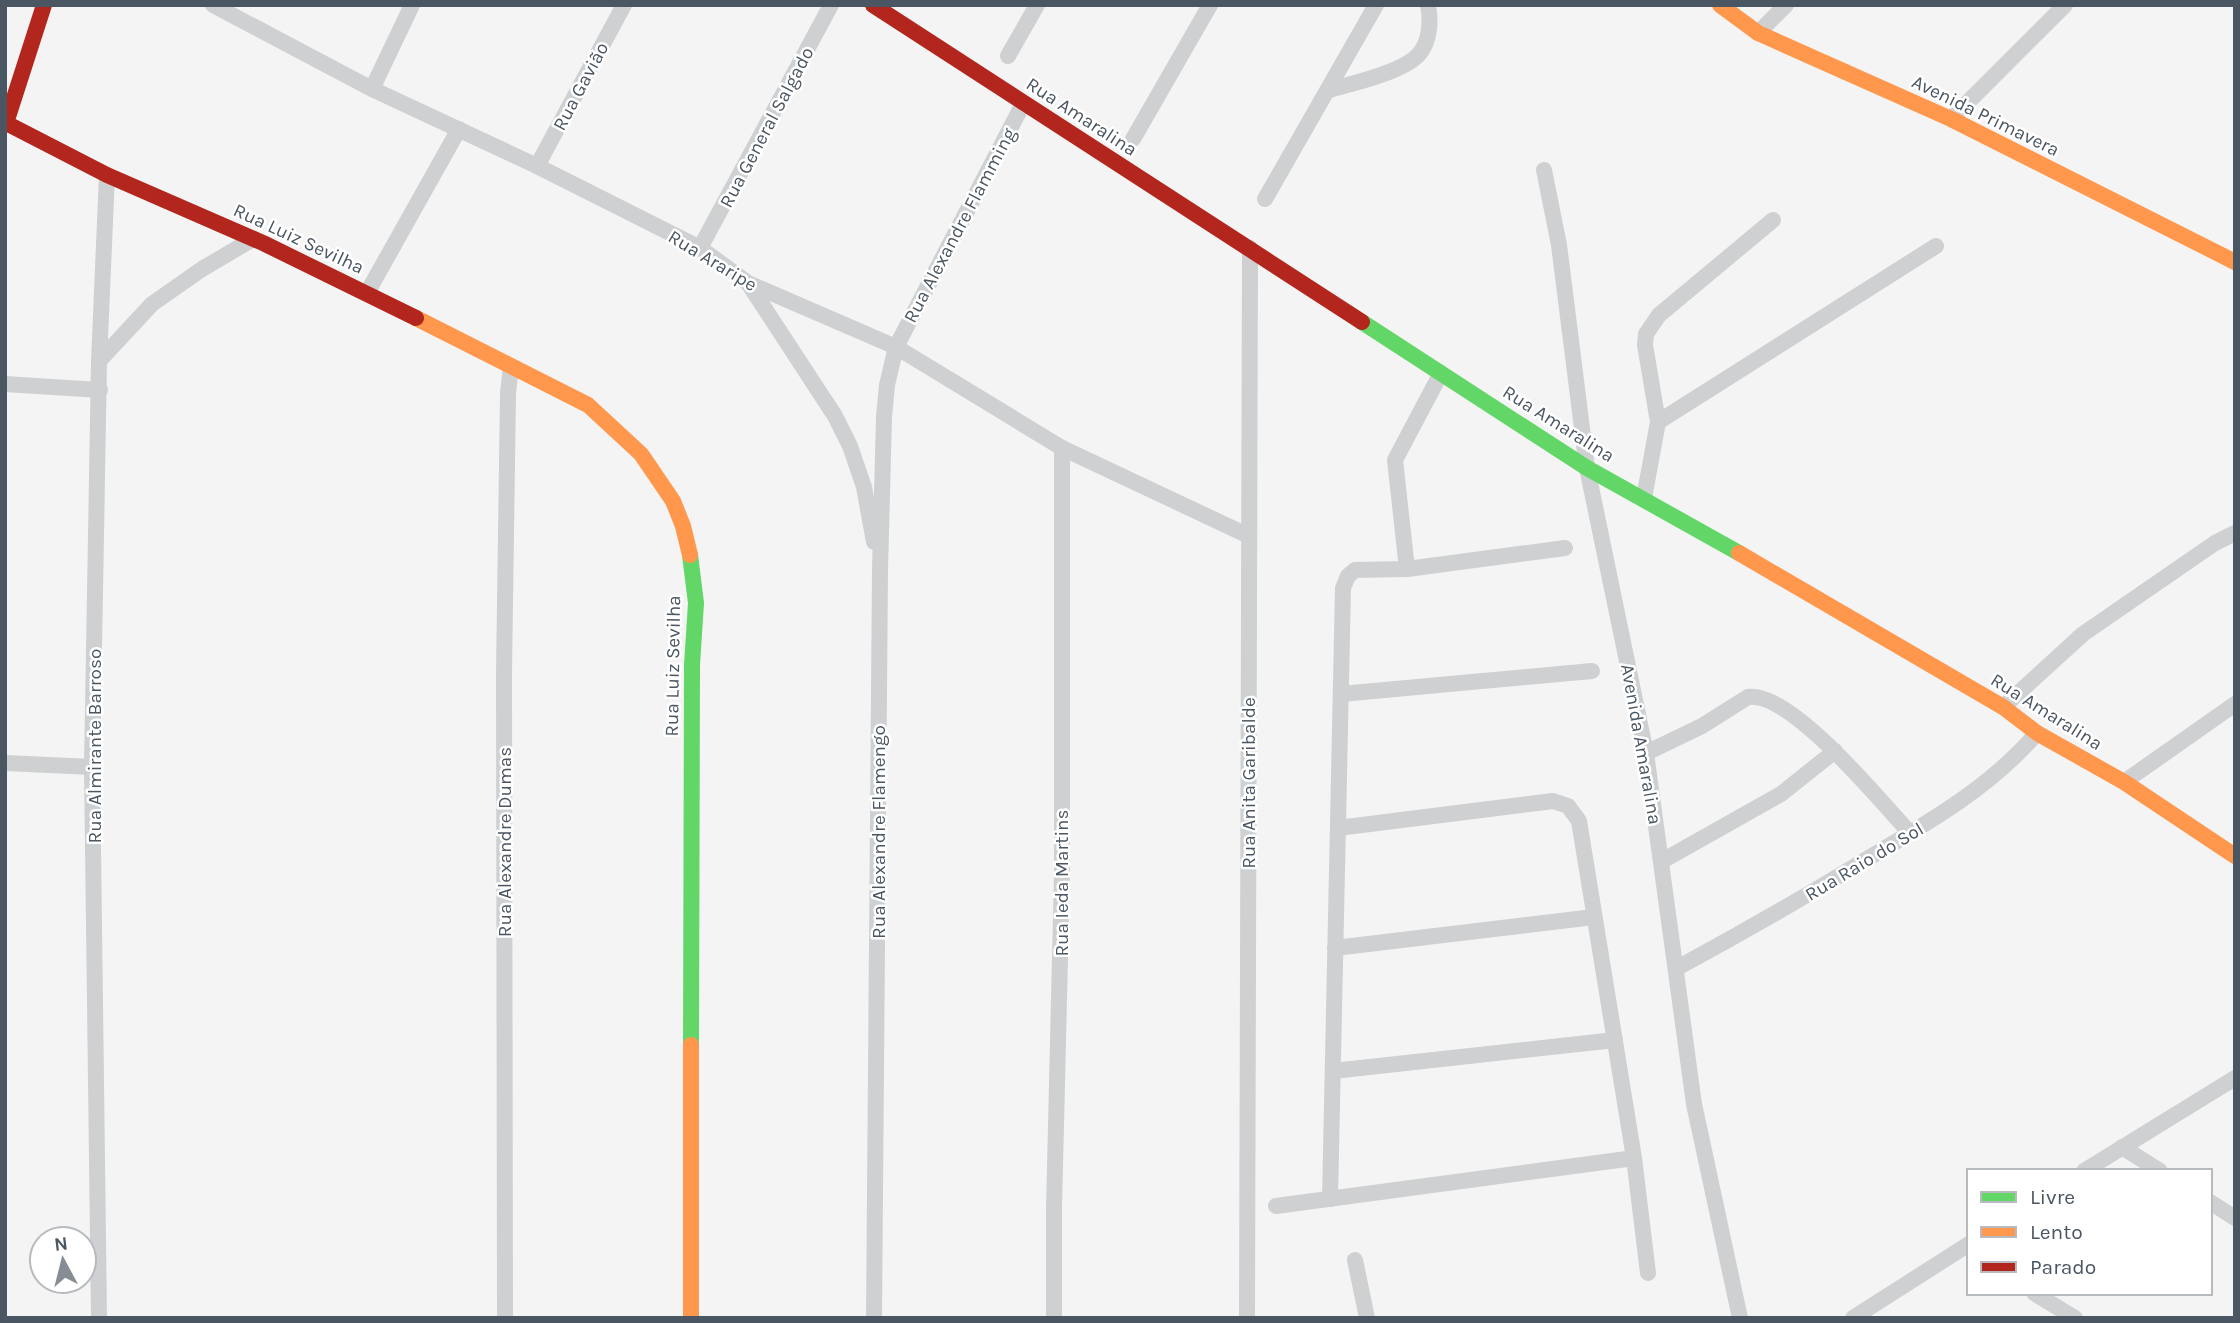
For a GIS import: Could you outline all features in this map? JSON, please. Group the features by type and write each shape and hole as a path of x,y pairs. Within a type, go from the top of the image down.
{"street":[{"path":"6,123 44,5"},
{"name":"Rua Araripe","path":"213,5 372,89 537,166 700,248 748,283 896,347 1062,448 1249,536"},
{"path":"372,89 412,5"},
{"name":"Rua Gavião","path":"537,166 624,5"},
{"name":"Rua General Salgado","path":"700,248 831,5"},
{"name":"Rua Amaralina","path":"873,5 1587,468 1644,498 2003,707 2037,733 2124,782 2235,856"},
{"path":"1008,56 1037,5"},
{"path":"1133,139 1210,5"},
{"path":"1265,199 1376,5"},
{"path":"1329,90 1372,79 1419,54 1429,33 1428,5"},
{"name":"Avenida Primavera","path":"1720,5 1758,33 1951,119 2235,262"},
{"path":"1758,33 1786,5"},
{"path":"1951,119 2065,5"},
{"name":"Rua Alexandre Flamming","path":"896,347 1023,104"},
{"name":"Rua Luiz Sevilha","path":"6,123 107,176 253,239 367,293 587,405 641,453 673,501 689,546 696,603 692,665 691,1318"},
{"path":"367,293 459,129"},
{"name":"Avenida Amaralina","path":"1544,170 1559,245 1587,468 1646,753 1694,1104 1740,1318"},
{"name":"Rua Almirante Barroso","path":"99,1318 92,767 99,361 107,176"},
{"path":"1644,498 1658,422 1646,358 1646,334 1659,315 1773,220"},
{"path":"99,361 152,304 202,269 253,239"},
{"path":"1658,422 1936,246"},
{"name":"Rua Anita Garibalde","path":"1247,1318 1250,248"},
{"path":"748,283 835,416 850,446 863,487 880,570"},
{"name":"Rua Alexandre Flamengo","path":"874,1318 880,570 884,417 887,385 896,347"},
{"name":"Rua Alexandre Dumas","path":"505,1318 504,673 508,393 511,366"},
{"path":"1407,569 1395,460 1441,373"},
{"path":"5,384 100,390"},
{"name":"Rua Ieda Martins","path":"1054,1318 1062,873 1062,448"},
{"path":"2003,707 2083,634 2215,543 2235,533"},
{"path":"1330,1199 1343,588 1348,576 1355,570 1407,569 1565,548"},
{"path":"1341,694 1592,671"},
{"path":"1646,753 1702,726 1748,697 1756,696 1774,704 1816,732 1910,834"},
{"path":"2124,782 2235,704"},
{"name":"Rua Raio do Sol","path":"1677,968 1757,925 1942,814 1996,774 2018,755 2037,733"},
{"path":"1662,861 1781,794 1835,751"},
{"path":"5,763 92,767"},
{"path":"1338,828 1553,801 1568,806 1578,821 1634,1158 1648,1273"},
{"path":"1335,948 1594,917"},
{"path":"1333,1071 1615,1040"},
{"path":"2087,1169 2235,1078"},
{"path":"2122,1147 2157,1169"},
{"path":"1276,1206 1634,1158"},
{"path":"2212,1203 2235,1218"},
{"path":"1853,1318 1966,1249"},
{"path":"1355,1260 1367,1318"},
{"path":"2037,1295 2075,1318"}],"traffic: fast":[{"path":"1362,322 1587,468 1739,553"},
{"path":"690,555 696,603 692,665 691,1045"}],"traffic: slow":[{"path":"1720,5 1758,33 1951,119 2235,262"},
{"path":"416,318 588,405 641,454 673,501 690,555"},
{"path":"1739,553 2003,707 2037,733 2124,782 2235,856"},
{"path":"691,1045 691,1318"}],"traffic: jam":[{"path":"44,5 6,123 107,175 263,243 416,318"},
{"path":"873,5 1362,322"}]}
